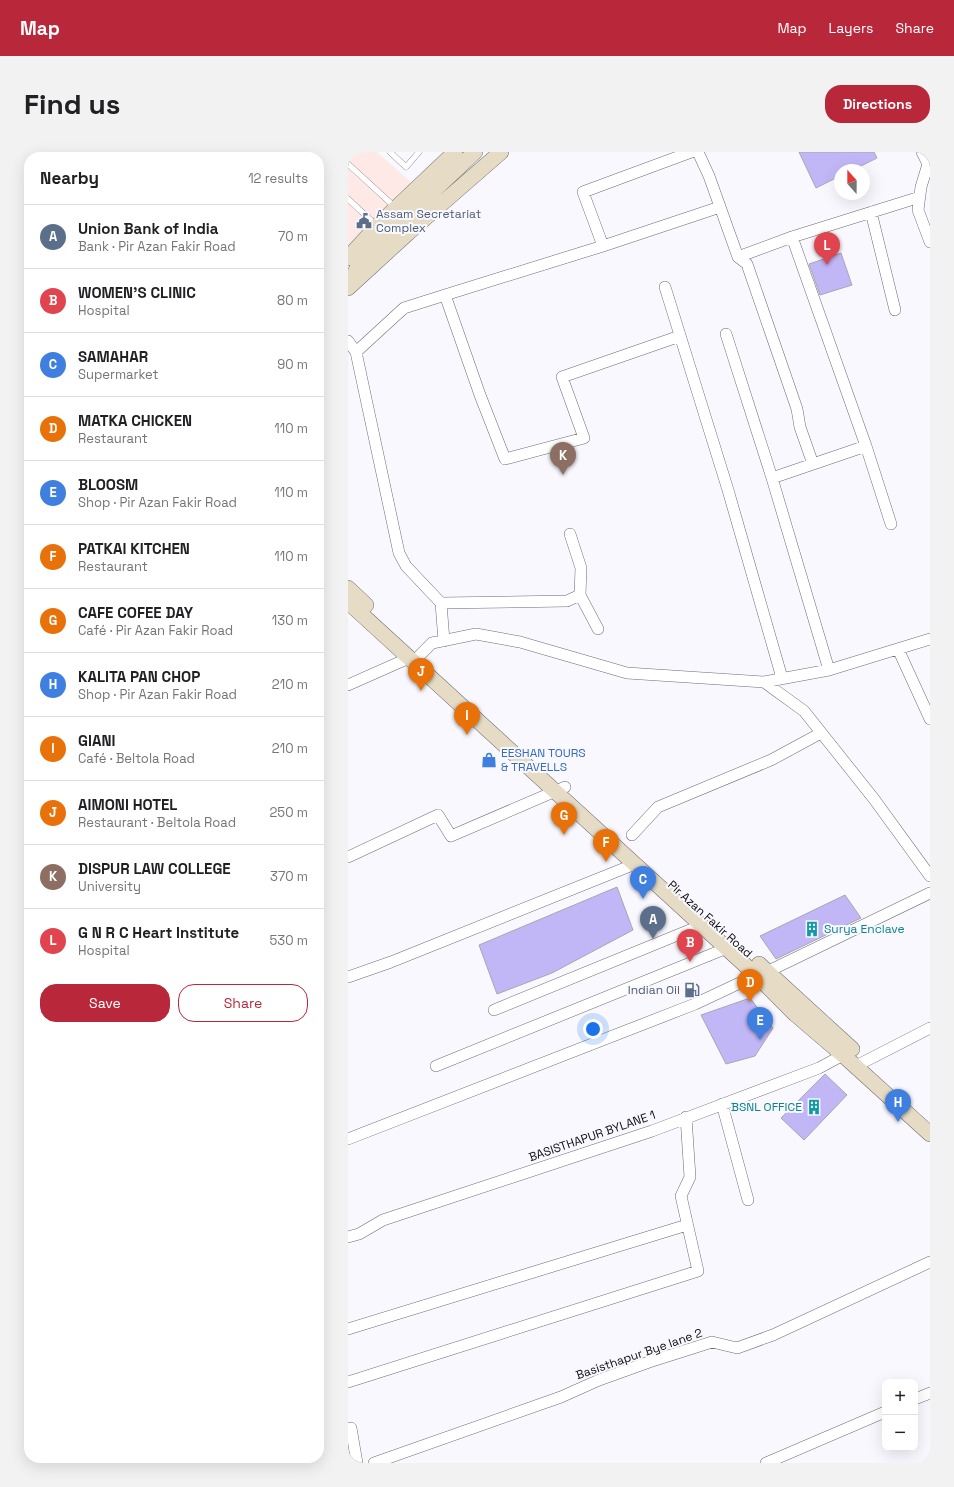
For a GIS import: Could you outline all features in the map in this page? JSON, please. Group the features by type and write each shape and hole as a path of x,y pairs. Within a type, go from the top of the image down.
{"main road":[{"path":"348,288 354,260 377,226 455,152"},
{"path":"354,260 412,211 475,152"},
{"path":"348,288 408,233 501,152"},
{"name":"Pir Azan Fakir Road","path":"348,588 415,656 561,790 767,971 930,1134"},
{"path":"348,602 415,656"},
{"name":"Pir Azan Fakir Road","path":"561,790 635,864 726,948 767,971 795,1014 843,1055 860,1064 930,1121"}],"street":[{"path":"603,246 583,192 691,152"},
{"path":"698,152 710,176 738,257 747,264 798,409 800,427 813,464"},
{"path":"922,152 928,164 921,187 918,210 930,242"},
{"path":"738,257 792,237 920,197"},
{"path":"356,352 404,308 603,246 720,207"},
{"path":"872,212 895,310"},
{"path":"792,237 866,446 891,524"},
{"path":"665,287 728,490 782,678"},
{"path":"445,295 480,395 505,459 584,438 562,377 680,336"},
{"path":"726,334 772,478 829,670"},
{"path":"348,341 356,352 399,553 406,566 441,603 444,641"},
{"path":"772,478 866,446"},
{"path":"570,534 581,568 580,595 598,628"},
{"path":"441,603 568,601 580,595"},
{"path":"348,685 415,656 432,643 476,634 520,642 627,673 764,682 829,670 930,639"},
{"path":"898,649 930,719"},
{"path":"764,682 804,712 822,733 874,799 930,876"},
{"path":"632,835 658,807 771,760 822,733"},
{"path":"348,857 438,815 451,836 561,790"},
{"path":"348,977 391,962 635,864"},
{"path":"348,1139 695,1004 930,893"},
{"path":"494,1010 702,925"},
{"path":"436,1066 726,948"},
{"path":"860,1064 930,1028"},
{"name":"BASISTHAPUR BYLANE 1","path":"348,1237 359,1234 383,1220 652,1131 819,1068 843,1055"},
{"path":"722,1104 748,1200"},
{"path":"348,1382 698,1271 680,1196 690,1177 686,1117"},
{"path":"348,1329 687,1225"},
{"name":"Basisthapur Bye lane 2","path":"374,1463 561,1397 599,1380 712,1342 737,1348 773,1335 930,1262"},
{"path":"918,1398 930,1392"},
{"path":"768,1463 882,1413"},
{"path":"348,1416 357,1463"}],"lane":[{"path":"390,152 406,167 419,152"},
{"path":"348,164 397,208"},
{"path":"348,199 377,226"}],"shaded area":[{"name":"Assam Secretariat Complex","path":"348,152 377,152 414,185 348,256"}],"building":[{"path":"799,152 874,152 877,158 865,164 834,164 834,179 816,188"},
{"path":"841,253 852,285 820,295 809,264"},
{"path":"617,887 633,930 552,973 497,994 479,945"},
{"name":"Surya Enclave","path":"845,895 861,918 776,959 760,936"},
{"path":"750,998 773,1028 755,1056 726,1064 701,1015"},
{"name":"BSNL OFFICE","path":"825,1074 847,1095 804,1140 781,1118"}],"place":[{"name":"Assam Secretariat Complex","path":"364,221"},
{"name":"G N R C Heart Institute","path":"827,265"},
{"name":"DISPUR LAW COLLEGE","path":"563,475"},
{"name":"AIMONI HOTEL","path":"421,691"},
{"name":"GIANI","path":"467,735"},
{"name":"EESHAN TOURS & TRAVELLS","path":"489,760"},
{"name":"CAFE COFEE DAY","path":"564,835"},
{"name":"PATKAI KITCHEN","path":"606,862"},
{"name":"SAMAHAR","path":"643,899"},
{"name":"Surya Enclave","path":"812,929"},
{"name":"Union Bank of India","path":"653,939"},
{"name":"WOMEN'S CLINIC","path":"690,962"},
{"name":"Indian Oil","path":"692,990"},
{"name":"MATKA CHICKEN","path":"750,1002"},
{"name":"BLOOSM","path":"760,1040"},
{"name":"BSNL OFFICE","path":"814,1107"},
{"name":"KALITA PAN CHOP","path":"898,1122"}]}
